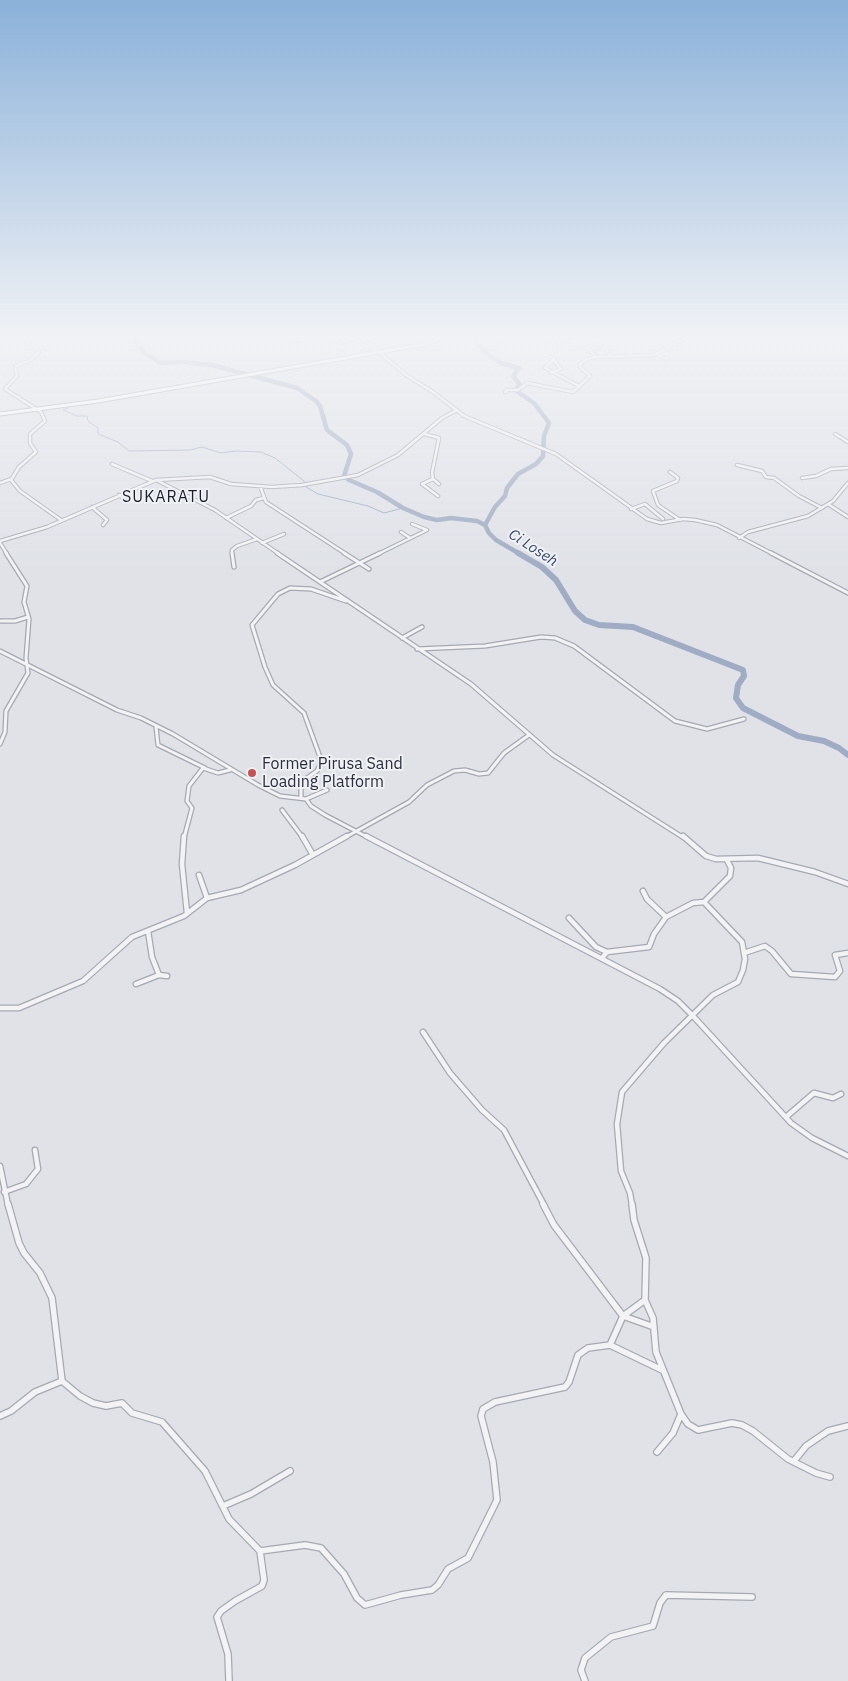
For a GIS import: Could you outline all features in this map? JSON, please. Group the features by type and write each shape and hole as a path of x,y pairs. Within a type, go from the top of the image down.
{"street":[{"path":"0,483 11,479 19,467 37,451 30,443 30,434 45,421 42,413"},
{"path":"0,744 5,732 6,711 12,698 26,678 28,617 24,602 27,586 0,542 62,520 154,481 210,477 231,484 260,486 304,484 360,475 398,455 442,418 451,413"},
{"path":"462,413 556,454 631,509 647,518 657,522 695,520 717,525 848,593"},
{"path":"425,434 440,438 433,479"},
{"path":"835,434 848,442"},
{"path":"112,464 202,502 480,690 553,755 680,834 706,856 727,860 758,858 816,872 848,884"},
{"path":"737,465 762,471 766,477 774,478 800,497 822,508"},
{"path":"802,478 816,476 832,468 848,468"},
{"path":"670,472 677,477 678,481 653,491 658,505 680,520"},
{"path":"11,479 20,491 62,520"},
{"path":"433,479 439,484"},
{"path":"433,479 422,484 438,496"},
{"path":"739,538 748,532 808,516 828,504 848,483"},
{"path":"260,486 266,502 360,562 369,570"},
{"path":"119,495 126,500"},
{"path":"226,518 251,506 256,500 264,498"},
{"path":"631,509 645,504 662,518"},
{"path":"828,504 848,517"},
{"path":"92,507 107,520 103,525"},
{"path":"320,582 427,530 412,524"},
{"path":"401,532 410,538"},
{"path":"262,543 284,534"},
{"path":"234,567 232,550 237,546 257,539"},
{"path":"301,798 301,782 317,771 320,765 320,758 304,714 273,685 265,667 252,624 278,594 290,588 311,589 339,600 348,600"},
{"path":"1,621 15,621 28,617"},
{"path":"402,638 422,627"},
{"path":"417,649 478,646 541,637 555,638 574,646 675,720 708,728 744,719"},
{"path":"0,651 117,710 142,718 191,745 230,770 280,796 306,799 311,806 325,816 660,989 678,1001 693,1016 799,1130 848,1156"},
{"path":"156,727 158,745 218,773 230,770"},
{"path":"0,1008 19,1008 83,981 124,942 168,924 207,898 241,890 313,855 408,802 427,785 454,772 465,770 479,774 491,772 504,753 529,735"},
{"path":"187,913 182,864 184,831 192,808 187,800 189,786 200,770 204,768"},
{"path":"306,799 327,790"},
{"path":"282,810 295,825 313,855"},
{"path":"569,918 596,947 607,952 649,947 654,940 653,935 666,918 693,903 704,902 730,876 731,868 727,860"},
{"path":"199,875 207,898"},
{"path":"643,891 646,899 666,918"},
{"path":"704,902 740,938 744,953 743,970 738,982 713,995 664,1043 626,1086 622,1092 619,1104 617,1124 620,1171 630,1193 634,1220 646,1258 645,1300 652,1315 656,1352 681,1414 688,1424 698,1430 732,1422 738,1423 753,1431 788,1459 816,1473 830,1477"},
{"path":"148,931 152,957 159,975"},
{"path":"744,953 765,946 772,951 791,974 835,977 840,971 835,955 848,953"},
{"path":"602,958 607,952"},
{"path":"136,984 159,975 167,976"},
{"path":"424,1032 446,1068 482,1110 504,1130 558,1232 623,1316 654,1328"},
{"path":"786,1117 813,1094 833,1098 841,1094"},
{"path":"4,1192 26,1184 38,1169 35,1150"},
{"path":"0,1166 4,1192 22,1249 40,1273 50,1291 62,1381 80,1396 93,1403 106,1406 122,1403 132,1413 162,1422 204,1472 229,1519 260,1551 264,1580 262,1586 235,1601 221,1611 217,1617 228,1654 229,1681"},
{"path":"610,1345 623,1316 645,1300"},
{"path":"260,1551 305,1544 320,1548 344,1574 357,1598 366,1605 432,1590 438,1585 448,1569 468,1558 497,1500 493,1462 481,1416 483,1409 495,1402 560,1390 569,1382 576,1360 588,1348 610,1345 662,1370"},
{"path":"0,1416 11,1411 35,1392 62,1381"},
{"path":"657,1452 673,1433 681,1414"},
{"path":"794,1461 806,1446 828,1431 848,1426"},
{"path":"223,1506 251,1494 290,1471"},
{"path":"585,1681 581,1670 585,1658 611,1637 653,1626 660,1603 666,1596 752,1597"}],"waterway":[{"path":"71,413 77,416 87,416 88,421 98,428 98,434 118,442 129,451 190,450 202,447 221,453 236,451 261,452 275,458 304,481 306,487 318,494 368,506 384,513 403,508"},
{"name":"Ci Loseh","path":"322,413 327,430 347,445 351,454 344,476 349,480 377,492 403,508 424,517 437,520 451,518 477,521 485,525"},
{"path":"485,525 495,507 505,496 507,488 518,474 536,464 543,456 544,436 549,423 542,413"},
{"name":"Ci Loseh","path":"485,525 489,533 496,540 520,554"},
{"name":"Ci Loseh","path":"518,553 542,567 556,580 575,611 585,620 599,625 633,627 743,670 744,676 738,685 736,698 743,708 798,736 824,741 839,748 848,755"}],"place":[{"name":"Former Pirusa Sand Loading Platform","path":"252,773"}],"district":[{"name":"SUKARATU","path":"166,497"}]}
